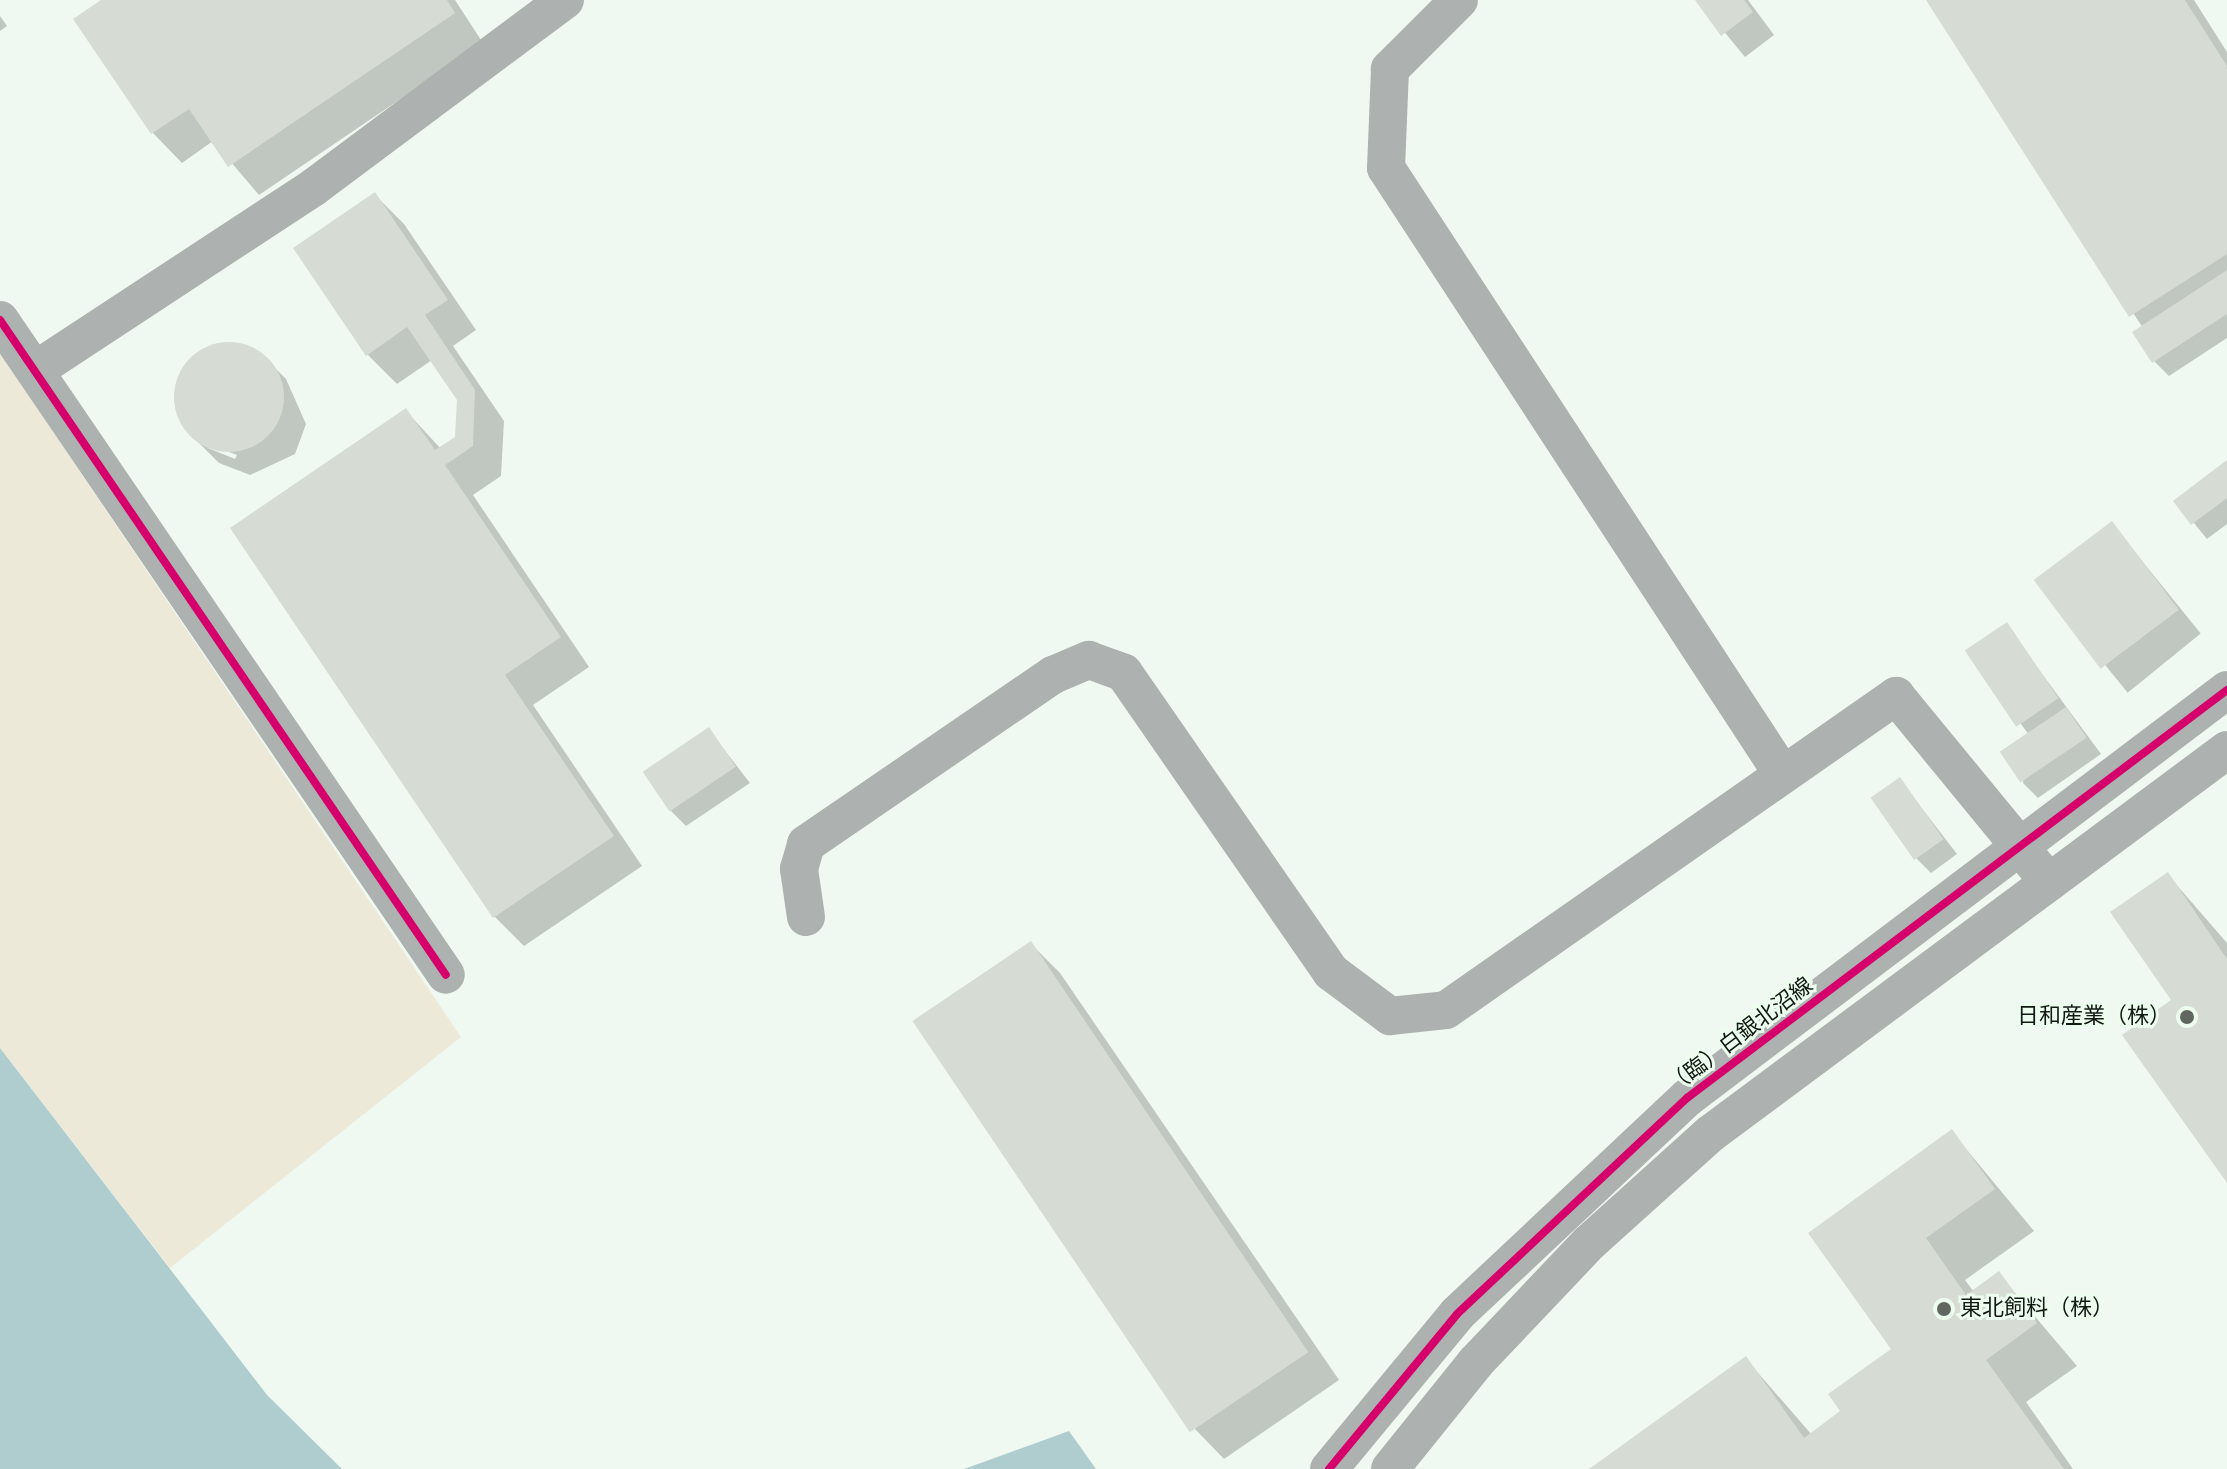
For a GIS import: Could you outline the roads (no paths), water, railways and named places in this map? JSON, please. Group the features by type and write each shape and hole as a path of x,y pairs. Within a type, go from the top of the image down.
{"street":[{"path":"37,369 314,187 565,0"},
{"path":"1459,0 1390,69 1386,168 1783,775"},
{"path":"0,320 37,369 446,975"},
{"path":"806,917 799,869 806,844 1053,675 1089,660 1124,673 1331,972 1390,1016 1446,1010 1896,696 2023,845 2049,882"},
{"name":"（臨）白銀北沼線","path":"1329,1469 1457,1314 1561,1211 1687,1098 2227,690"},
{"path":"1390,1469 1476,1362 1589,1243 1710,1134 2227,750"}],"water":[{"path":"0,1048 267,1395 342,1469 0,1469"},
{"path":"1069,1431 1096,1469 964,1469"}],"place":[{"name":"日和産業（株）","path":"2187,1017"},
{"name":"東北飼料（株）","path":"1944,1309"}]}
